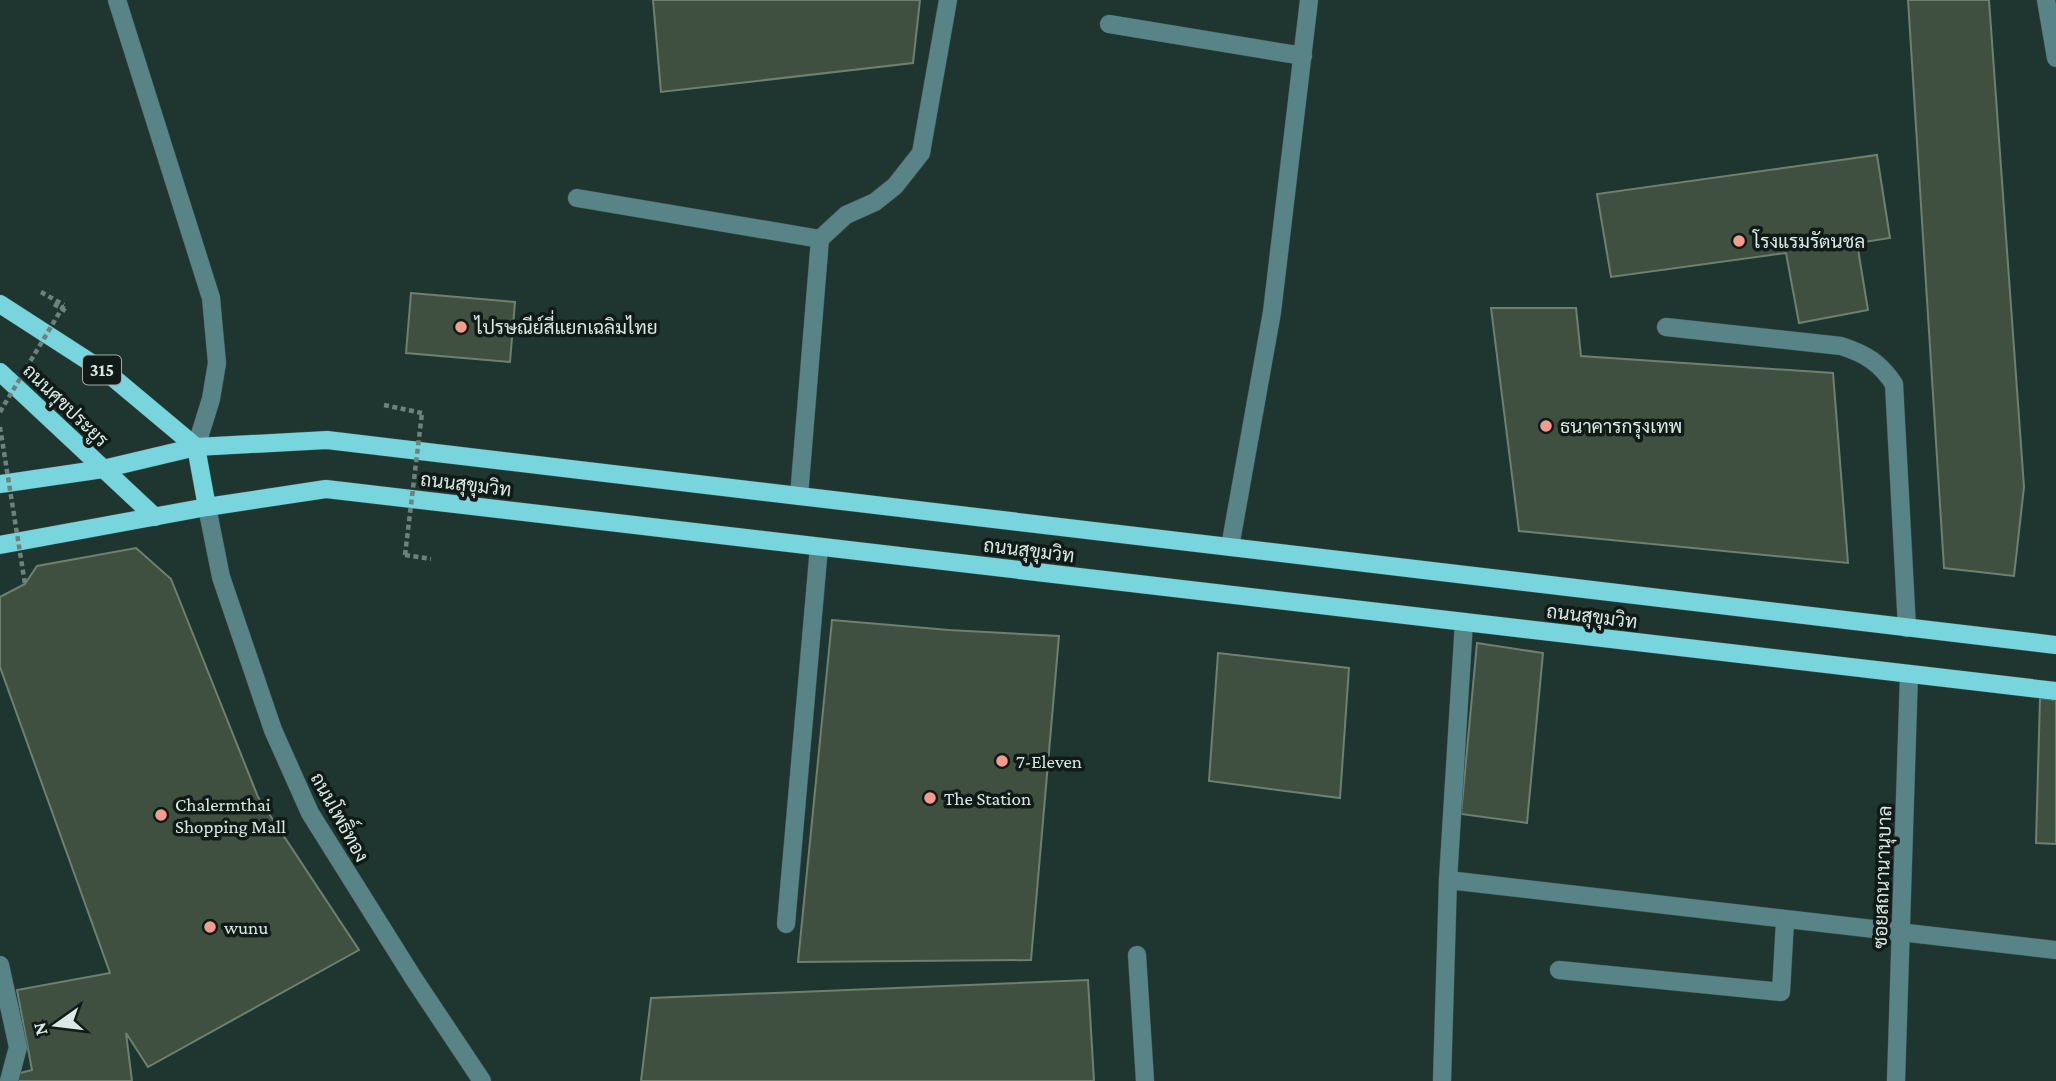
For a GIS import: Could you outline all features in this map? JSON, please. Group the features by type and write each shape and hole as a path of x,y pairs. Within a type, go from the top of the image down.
{"main road":[{"name":"ถนนศุขประยูร","path":"0,304 110,375 196,447"},
{"name":"ถนนศุขประยูร","path":"0,372 155,517"},
{"name":"ถนนสุขุมวิท","path":"0,484 103,469 196,447 327,440 2056,645"},
{"path":"196,447 207,507"},
{"name":"ถนนสุขุมวิท","path":"0,545 207,507 326,489 2056,691"}],"street":[{"path":"117,0 211,299 217,363 211,399 196,447"},
{"path":"799,496 820,239 846,215 875,202 895,186 921,153 948,0"},
{"path":"1230,547 1272,312 1309,0"},
{"path":"2046,0 2056,58"},
{"path":"1109,24 1303,56"},
{"path":"577,198 820,239"},
{"path":"1666,327 1842,346 1864,353 1882,366 1894,384 1906,628"},
{"name":"ถนนโพธิ์ทอง","path":"207,507 220,577 273,730 310,813 414,979 482,1081"},
{"path":"786,924 819,547"},
{"path":"1442,1081 1448,880 1464,622"},
{"name":"ซอยสถนานานุบาล","path":"1896,1081 1909,674"},
{"path":"1448,880 1785,921 2056,950"},
{"path":"1559,970 1781,992 1785,921"},
{"path":"1137,955 1145,1081"},
{"path":"0,965 18,1047 9,1081"}],"path":[{"path":"0,412 64,305 41,292"},
{"path":"384,405 422,413 405,555 431,558"},
{"path":"0,427 25,584"}],"building":[{"path":"653,0 920,0 913,63 661,92"},
{"path":"1908,0 1989,0 2024,487 2014,576 1944,568"},
{"name":"โรงแรมรัตนชล","path":"1877,155 1890,238 1857,243 1868,310 1799,323 1786,253 1611,277 1597,194"},
{"name":"ไปรษณีย์สี่แยกเฉลิมไทย","path":"411,293 515,302 510,362 406,353"},
{"path":"1491,308 1576,308 1581,356 1833,373 1848,563 1519,531"},
{"name":"Chalermthai Shopping Mall","path":"136,548 171,579 258,797 359,950 148,1067 126,1033 132,1081 17,1081 16,1074 32,1070 17,990 110,973 0,667 0,597 25,584 37,566"},
{"name":"The Station","path":"832,620 1059,636 1031,960 798,962"},
{"path":"1477,643 1543,653 1527,823 1461,814"},
{"path":"1218,653 1349,668 1340,798 1209,781"},
{"path":"2040,698 2056,700 2056,844 2036,843"},
{"path":"1088,980 1094,1081 641,1081 651,998"}],"place":[{"name":"โรงแรมรัตนชล","path":"1739,241"},
{"name":"ไปรษณีย์สี่แยกเฉลิมไทย","path":"461,327"},
{"name":"ธนาคารกรุงเทพ","path":"1546,426"},
{"name":"7-Eleven","path":"1002,761"},
{"name":"The Station","path":"930,798"},
{"name":"Chalermthai Shopping Mall","path":"161,815"},
{"name":"wunu","path":"210,927"}]}
